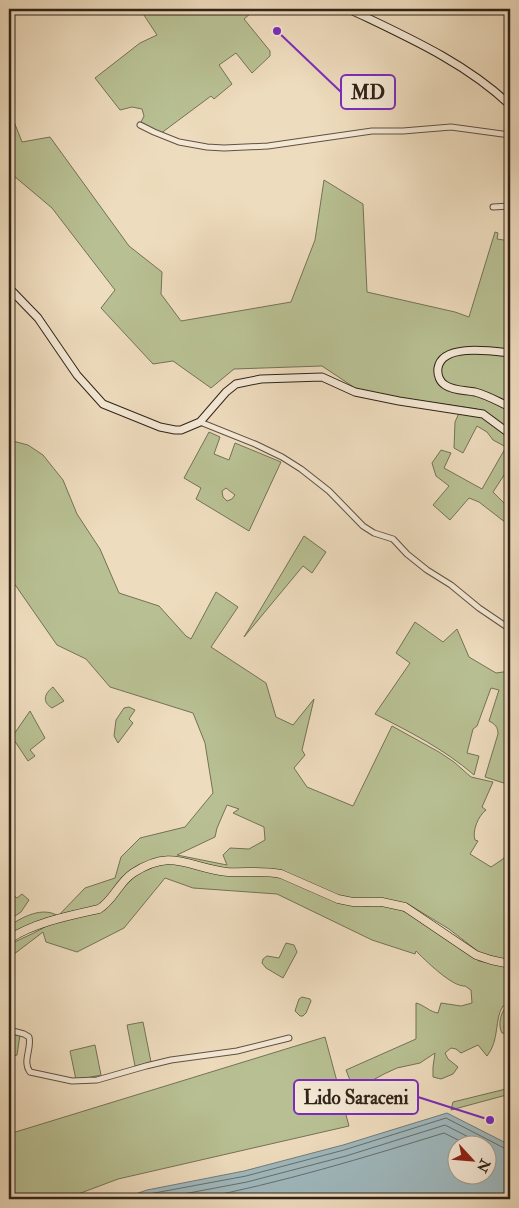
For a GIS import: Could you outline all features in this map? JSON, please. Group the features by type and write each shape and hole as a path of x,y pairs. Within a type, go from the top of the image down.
{"main road":[{"path":"9,939 42,923 99,909 107,904 124,879 134,872 161,860 171,859 228,872 272,872 281,874 338,899 353,902 382,902 405,907 476,955 510,964"}],"street":[{"path":"350,9 438,54 482,82 509,103"},
{"path":"140,125 179,142 224,148 268,146 372,131 403,131 451,127 510,135"},
{"path":"493,206 510,206"},
{"path":"9,288 38,318 78,375 103,404 166,429 181,430 200,422 226,392 236,384 261,379 322,377 355,392 398,402 483,414 510,434"},
{"path":"510,353 452,352 446,355 440,362 438,371 440,380 446,386 455,390 476,392 510,407"},
{"path":"200,422 255,444 301,469 329,491 363,526 374,533 393,539 407,554 427,570 451,585 479,608 510,629"},
{"path":"9,1030 29,1037 30,1044 26,1065 30,1072 78,1082 97,1080 171,1060 237,1052 289,1038"}],"green space":[{"path":"140,9 256,9 244,19 270,51 270,56 252,73 236,53 219,65 232,84 214,99 211,96 160,134 141,122 144,116 142,109 132,107 120,110 95,78 140,43 157,35"},
{"path":"9,109 22,142 50,137 129,246 162,272 161,294 181,321 291,302 315,240 324,180 363,204 367,292 455,312 469,317 495,232 498,233 497,239 510,241 510,431 477,409 361,392 322,366 234,369 211,388 173,361 153,364 101,308 115,290 52,208 14,176 9,166"},
{"path":"459,413 484,417 510,435 510,466 493,492 510,509 510,526 479,502 469,498 450,520 433,505 449,486 436,476 432,463 441,450 451,453 444,468 482,489 506,447 493,440 487,432 477,426 463,453 454,448 455,422"},
{"path":"209,432 220,437 214,454 229,460 235,443 281,462 249,531 196,499 201,488 184,478","holes":["226,488 235,495 227,501 223,497 222,491"]},
{"path":"9,440 28,445 43,455 63,480 77,514 100,549 119,593 159,606 186,636 191,639 216,592 238,607 211,647 266,683 276,717 293,725 314,699 302,750 305,755 294,768 307,787 353,806 392,726 439,752 471,777 493,782 482,807 486,810 476,824 474,836 475,840 478,841 470,854 491,867 503,859 510,849 510,961 480,953 449,929 408,904 394,901 362,901 365,906 392,907 409,913 479,961 510,967 510,1005 503,1006 500,1011 494,1043 487,1056 478,1045 461,1053 451,1048 445,1053 448,1059 458,1067 453,1074 441,1079 433,1077 435,1053 420,1063 397,1068 373,1080 367,1087 372,1101 361,1113 346,1070 416,1039 416,1003 438,1013 441,1003 461,1006 472,1003 471,990 446,978 416,951 415,954 372,940 277,894 193,888 165,878 124,928 77,952 46,942 43,932 9,958 9,945 40,930 55,919 9,937 9,926 26,916 39,912 52,913 58,916 85,888 115,878 121,857 140,838 185,827 213,793 205,743 193,713 110,687 86,659 57,645 9,576","holes":["227,805 239,809 233,813 264,827 265,840 249,849 230,848 223,855 227,865 177,855 215,837"]},
{"path":"304,536 326,552 312,573 303,566 244,637"},
{"path":"415,622 443,642 457,629 469,657 496,673 510,671 510,785 485,777 498,734 496,726 489,721 499,690 491,688 477,726 473,729 467,753 479,756 474,775 439,749 375,714 410,663 396,653"},
{"path":"53,687 64,701 52,708 45,698"},
{"path":"129,707 135,710 129,719 133,723 118,743 114,736 116,720 124,708"},
{"path":"30,711 45,738 30,750 35,756 28,761 12,737"},
{"path":"9,891 17,898 22,894 29,900 21,912 9,920"},
{"path":"286,943 294,945 297,952 283,978 266,968 262,963 263,959 267,956 279,958"},
{"path":"302,997 311,1001 306,1013 300,1016 295,1011 299,999"},
{"path":"505,1008 510,1008 510,1018 506,1018 504,1028 510,1029 510,1034 502,1033 500,1027 501,1017"},
{"path":"143,1022 151,1062 135,1066 127,1025"},
{"path":"9,1033 20,1035 9,1084"},
{"path":"325,1037 349,1126 118,1179 65,1199 9,1199 9,1134"},
{"path":"95,1045 101,1075 76,1080 70,1051"},
{"path":"510,1088 510,1094 451,1110 453,1102"}],"water":[{"path":"447,1113 492,1136 446,1136 446,1186 496,1186 496,1138 510,1145 510,1199 121,1199 147,1190 244,1171 343,1145"}],"railway":[{"path":"505,1025 510,1025"}],"place":[{"name":"MD","path":"277,31"},
{"name":"Lido Saraceni","path":"490,1120"}]}
